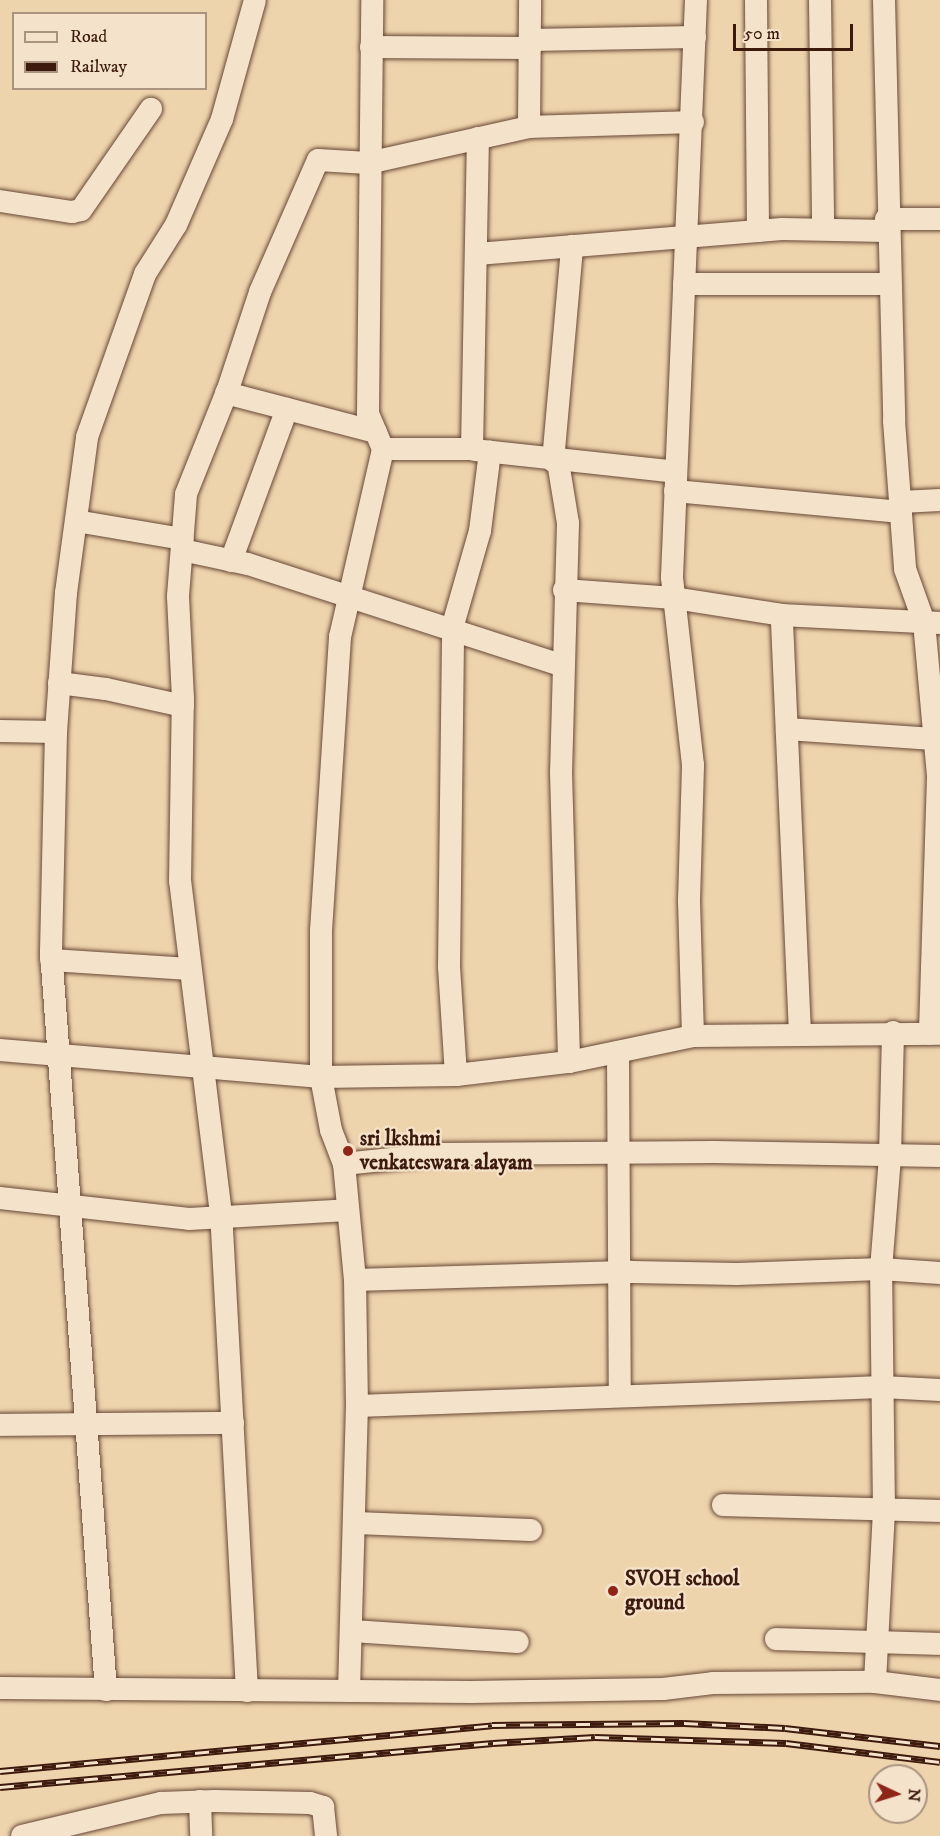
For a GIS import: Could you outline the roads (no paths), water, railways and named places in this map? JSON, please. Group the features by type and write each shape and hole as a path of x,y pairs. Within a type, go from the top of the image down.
{"street":[{"path":"106,1690 89,1426 51,960 59,683 76,521 91,426 145,274 176,225 222,119 255,0"},
{"path":"349,1691 357,1406 355,1280 344,1164 331,1130 321,1077 325,840 340,637 379,441 368,413 368,163 372,0"},
{"path":"529,127 530,0"},
{"path":"693,1036 689,901 693,765 674,598 676,481 693,122 696,0"},
{"path":"756,0 758,231"},
{"path":"820,0 823,228"},
{"path":"0,1050 202,1065 321,1077 456,1075 569,1062 693,1036 893,1032 935,1034 939,772 934,739 932,622 905,569 900,507 887,225 884,0"},
{"path":"371,47 530,44 695,37"},
{"path":"0,201 72,212 81,210 151,109"},
{"path":"247,1692 221,1219 180,881 183,706 178,596 186,494 226,393 260,292 318,160 368,163 529,127 693,122"},
{"path":"456,1075 449,967 453,629 480,531 478,138"},
{"path":"477,254 686,236 887,225 940,219"},
{"path":"569,1062 561,665 568,523 555,461 572,246"},
{"path":"684,284 889,284"},
{"path":"226,393 286,409 379,441 481,451 676,481 900,507 940,500"},
{"path":"231,561 286,409"},
{"path":"76,521 182,544 561,665"},
{"path":"564,591 674,598 782,615 932,622"},
{"path":"782,615 801,1034"},
{"path":"59,683 106,689 183,706"},
{"path":"787,729 934,739"},
{"path":"0,731 56,732"},
{"path":"51,960 190,969"},
{"path":"875,1682 884,1510 881,1269 890,1156 893,1032"},
{"path":"618,1052 620,1396"},
{"path":"344,1164 439,1154 940,1156"},
{"path":"0,1198 71,1207 221,1219 348,1210"},
{"path":"355,1280 881,1269 940,1273"},
{"path":"357,1406 882,1387 940,1390"},
{"path":"0,1425 233,1423"},
{"path":"723,1505 940,1511"},
{"path":"355,1523 531,1530"},
{"path":"352,1631 518,1642"},
{"path":"776,1639 940,1644"},
{"path":"0,1688 247,1692 483,1692 663,1689 713,1683 875,1682 940,1690"},
{"path":"22,1836 161,1803 200,1801 310,1803 323,1807 326,1836"},
{"path":"200,1801 201,1836"}],"railway":[{"path":"0,1771 492,1725 684,1723 785,1728 940,1746"},
{"path":"0,1787 493,1743 595,1737 786,1743 940,1762"}],"place":[{"name":"sri lkshmi venkateswara alayam","path":"348,1151"},
{"name":"SVOH school ground","path":"613,1591"}]}
